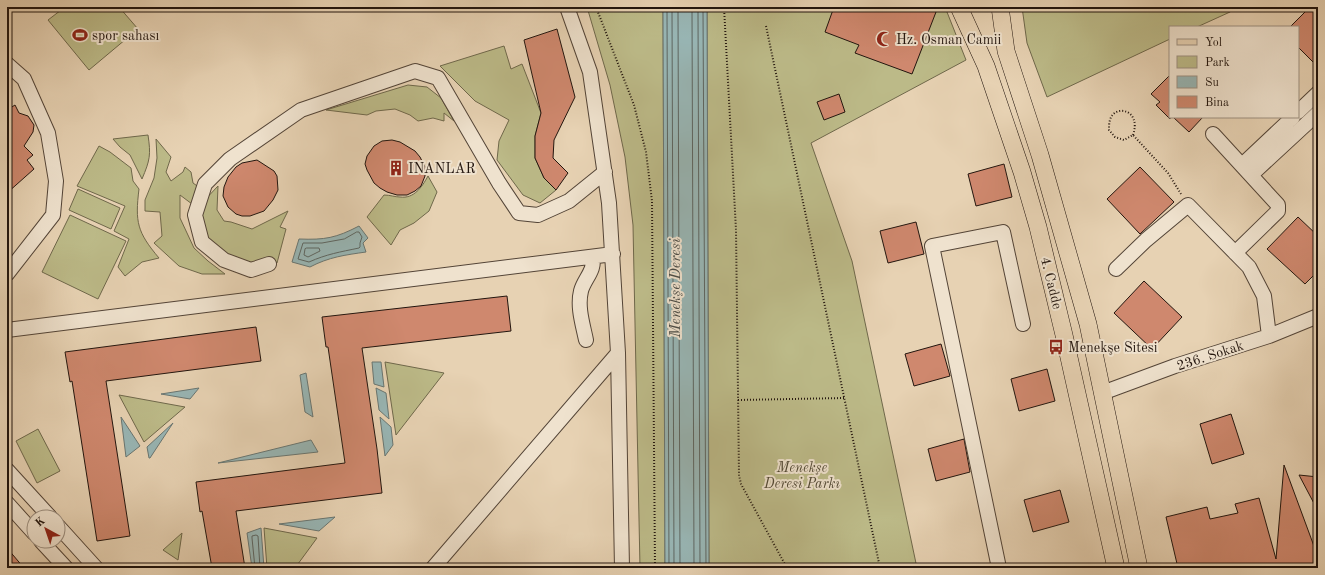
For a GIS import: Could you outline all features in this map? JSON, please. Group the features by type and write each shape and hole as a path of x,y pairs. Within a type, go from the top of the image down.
{"main road":[{"name":"4. Cadde","path":"959,7 986,66 1022,172 1038,227 1064,335 1116,568"},
{"name":"4. Cadde","path":"1000,7 1006,51 1040,156 1088,324 1139,568"}],"street":[{"path":"568,7 590,72 609,203 618,353 622,568"},
{"path":"7,64 24,79 48,133 56,181 53,215 7,274"},
{"path":"269,264 251,270 224,260 202,242 195,215 204,184 230,160 301,110 415,71 438,78 518,213 538,215 569,201 605,172"},
{"path":"1299,111 1318,93"},
{"path":"1246,170 1318,113"},
{"path":"1246,170 1291,118"},
{"path":"1213,134 1278,205 1278,211 1235,253"},
{"path":"1116,269 1146,240 1188,205 1249,267 1264,296 1269,336"},
{"path":"999,568 932,246 1003,232 1023,324"},
{"path":"7,330 613,254"},
{"path":"586,340 581,316 580,297 582,288 594,262 592,257"},
{"name":"236. Sokak","path":"1102,393 1175,366 1269,336 1318,316"},
{"path":"433,568 618,353"},
{"path":"7,470 43,509"},
{"path":"7,503 26,524"},
{"path":"66,535 96,568"},
{"path":"49,549 66,568"}],"path":[{"path":"596,7 634,105 646,152 652,200 655,568"},
{"path":"724,7 736,230 739,475 741,484 787,568"},
{"path":"766,26 880,568"},
{"path":"1122,111 1129,113 1136,121 1133,135 1124,140 1115,137 1109,130 1110,119 1116,112 1122,111"},
{"path":"1133,135 1168,173 1188,205"},
{"path":"738,400 844,398"}],"green space":[{"path":"65,7 119,7 138,29 89,70 48,20"},
{"path":"587,7 663,7 665,568 640,568 633,225 625,157 610,85"},
{"name":"Menekşe Deresi Parkı","path":"707,7 945,7 966,60 811,143 852,261 917,568 709,568"},
{"path":"1022,7 1236,7 1230,12 1199,26 1169,26 1169,39 1047,97 1027,43"},
{"path":"504,46 511,69 522,64 541,113 535,136 535,158 544,178 556,190 540,203 523,195 497,160 499,141 509,120 475,101 440,66"},
{"path":"408,85 427,87 441,98 454,121 444,113 444,121 433,118 418,121 410,115 395,109 376,111 367,115 326,110"},
{"path":"148,135 149,157 142,179 130,155 113,139"},
{"path":"156,139 171,157 166,172 171,181 183,172 185,167 191,172 193,183 200,188 192,204 180,195 180,218 194,248 225,274 202,274 179,266 154,243 162,236 160,212 145,211 145,200 154,178 157,158"},
{"path":"99,146 110,152 131,168 133,181 139,189 137,210 139,226 146,241 159,258 142,262 125,276 118,267 129,239 114,231 125,206 77,186"},
{"path":"428,176 437,192 429,211 414,223 400,230 391,245 367,217 384,195 400,197 409,196 420,188"},
{"path":"218,186 217,210 224,221 252,229 288,211 280,227 286,229 277,263 259,261 242,264 208,241 202,229 201,204"},
{"path":"78,189 120,208 111,229 69,210"},
{"path":"70,215 126,241 98,299 42,272"},
{"path":"385,362 444,373 396,435"},
{"path":"119,395 185,407 144,442"},
{"path":"38,429 60,471 37,483 16,441"},
{"path":"264,528 317,538 295,568 267,568"},
{"path":"182,533 178,560 163,550"}],"water":[{"name":"Menekşe Deresi","path":"663,7 707,7 709,568 665,568"},
{"path":"359,226 368,238 363,243 366,252 344,255 310,267 292,262 299,239 316,239 337,236"},
{"path":"372,362 381,362 384,387 374,384"},
{"path":"306,373 313,417 305,412 300,375"},
{"path":"199,388 190,399 161,394"},
{"path":"376,388 386,393 389,419 379,410"},
{"path":"121,417 140,446 126,457"},
{"path":"380,417 391,427 393,445 385,456"},
{"path":"173,423 150,458 149,458 147,447"},
{"path":"311,440 318,452 218,463"},
{"path":"335,517 319,531 279,524"},
{"path":"261,528 264,568 252,568 247,533"}],"building":[{"name":"Hz. Osman Camii","path":"834,7 924,7 936,12 912,74 855,53 859,45 825,32"},
{"path":"1310,7 1318,7 1318,57 1313,62 1299,48 1299,26 1291,26"},
{"path":"557,29 575,97 554,140 553,158 568,173 556,190 544,178 535,158 535,136 541,113 524,40"},
{"path":"1169,76 1169,118 1156,105 1160,102 1151,94"},
{"path":"839,94 845,112 824,120 817,102"},
{"path":"15,105 19,113 28,116 34,125 33,132 24,146 33,155 27,160 34,169 7,193 7,110"},
{"path":"1174,118 1202,118 1189,132"},
{"name":"INANLAR","path":"392,140 400,142 415,151 425,167 425,176 421,186 407,195 397,195 380,188 374,183 365,164 367,156 374,146 382,141"},
{"path":"257,160 274,171 277,176 278,190 273,200 264,211 250,216 242,216 236,214 228,207 223,196 224,187 228,177 236,167 242,163"},
{"path":"1004,164 1012,197 976,206 968,174"},
{"path":"1140,167 1174,202 1140,234 1107,199"},
{"path":"1298,217 1318,236 1318,271 1305,284 1267,249"},
{"path":"916,222 924,254 888,263 880,231"},
{"path":"1144,281 1182,317 1152,349 1114,313"},
{"path":"507,296 511,331 362,348 382,493 236,511 245,568 212,568 202,511 200,512 196,482 345,463 328,347 326,347 322,317"},
{"path":"256,327 261,361 106,381 130,536 97,541 72,381 70,382 65,352"},
{"path":"941,344 950,376 914,386 905,354"},
{"path":"1047,369 1055,401 1019,411 1011,379"},
{"path":"1231,414 1244,454 1212,464 1200,424"},
{"path":"964,439 970,472 936,481 928,449"},
{"path":"1284,465 1318,557 1318,564 1308,568 1178,568 1166,517 1207,507 1210,519 1238,513 1235,504 1259,498 1276,559"},
{"path":"1299,475 1318,477 1318,511"},
{"path":"1060,490 1069,522 1033,532 1024,500"},
{"path":"7,548 24,568 7,568"}],"place":[{"name":"spor sahası","path":"80,35"},
{"name":"Hz. Osman Camii","path":"884,39"},
{"name":"INANLAR","path":"396,168"},
{"name":"Menekşe Sitesi","path":"1056,347"}]}
